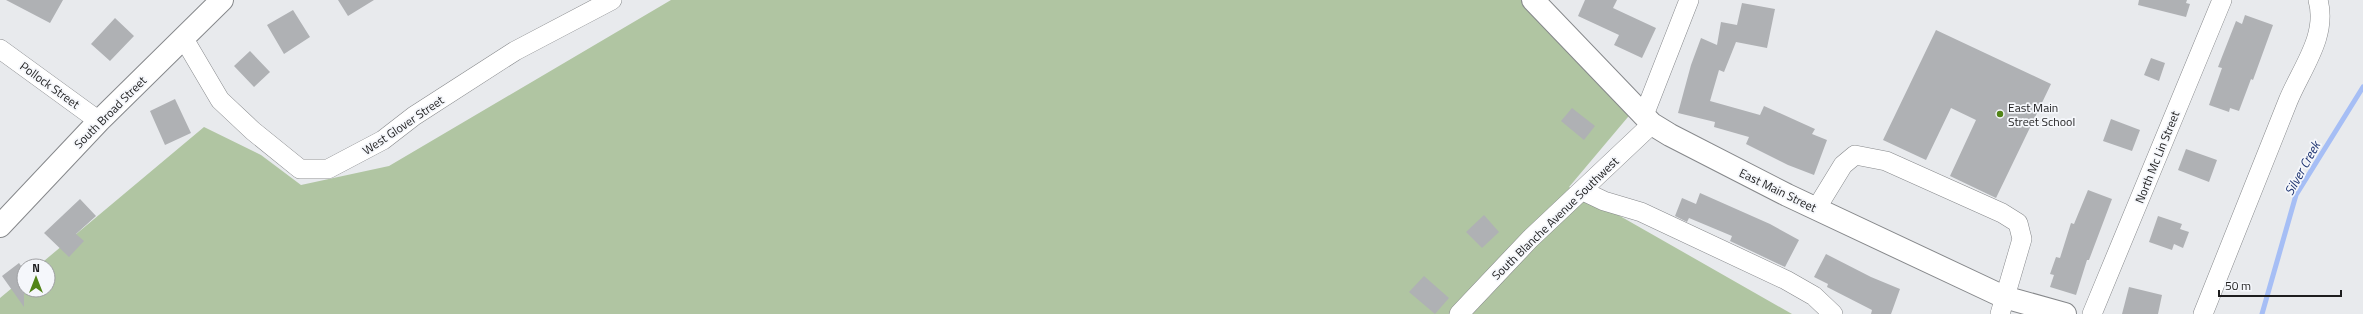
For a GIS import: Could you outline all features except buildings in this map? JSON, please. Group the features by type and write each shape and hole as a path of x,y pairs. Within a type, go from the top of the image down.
{"main road":[{"name":"South Broad Street","path":"0,226 100,121 222,0"},
{"name":"East Main Street","path":"1533,0 1648,119 1670,135 2002,305 2065,314"}],"street":[{"name":"West Glover Street","path":"184,39 220,100 252,132 300,169 328,169 383,140 414,116 515,51 612,0"},
{"path":"1648,119 1689,0"},
{"name":"North Mc Lin Street","path":"2092,314 2222,0"},
{"path":"2203,314 2296,81 2306,68 2314,47 2321,10 2318,0"},
{"name":"Pollock Street","path":"0,49 100,121"},
{"name":"South Blanche Avenue Southwest","path":"1459,314 1530,239 1583,191 1648,119"},
{"path":"1816,209 1843,166 1855,155 1886,161 2002,213 2018,224 2022,239 2002,305"},
{"path":"1583,191 1604,201 1641,212 1669,224 1786,280 1814,296 1833,314"}],"green space":[{"path":"671,0 1527,0 1633,111 1569,187 1792,314 0,314 0,298 16,285 16,298 56,298 56,258 48,258 204,127 261,155 301,185 389,166"}],"waterway":[{"name":"Silver Creek","path":"2262,314 2296,195 2363,87"}],"place":[{"name":"East Main Street School","path":"2000,114"}]}
